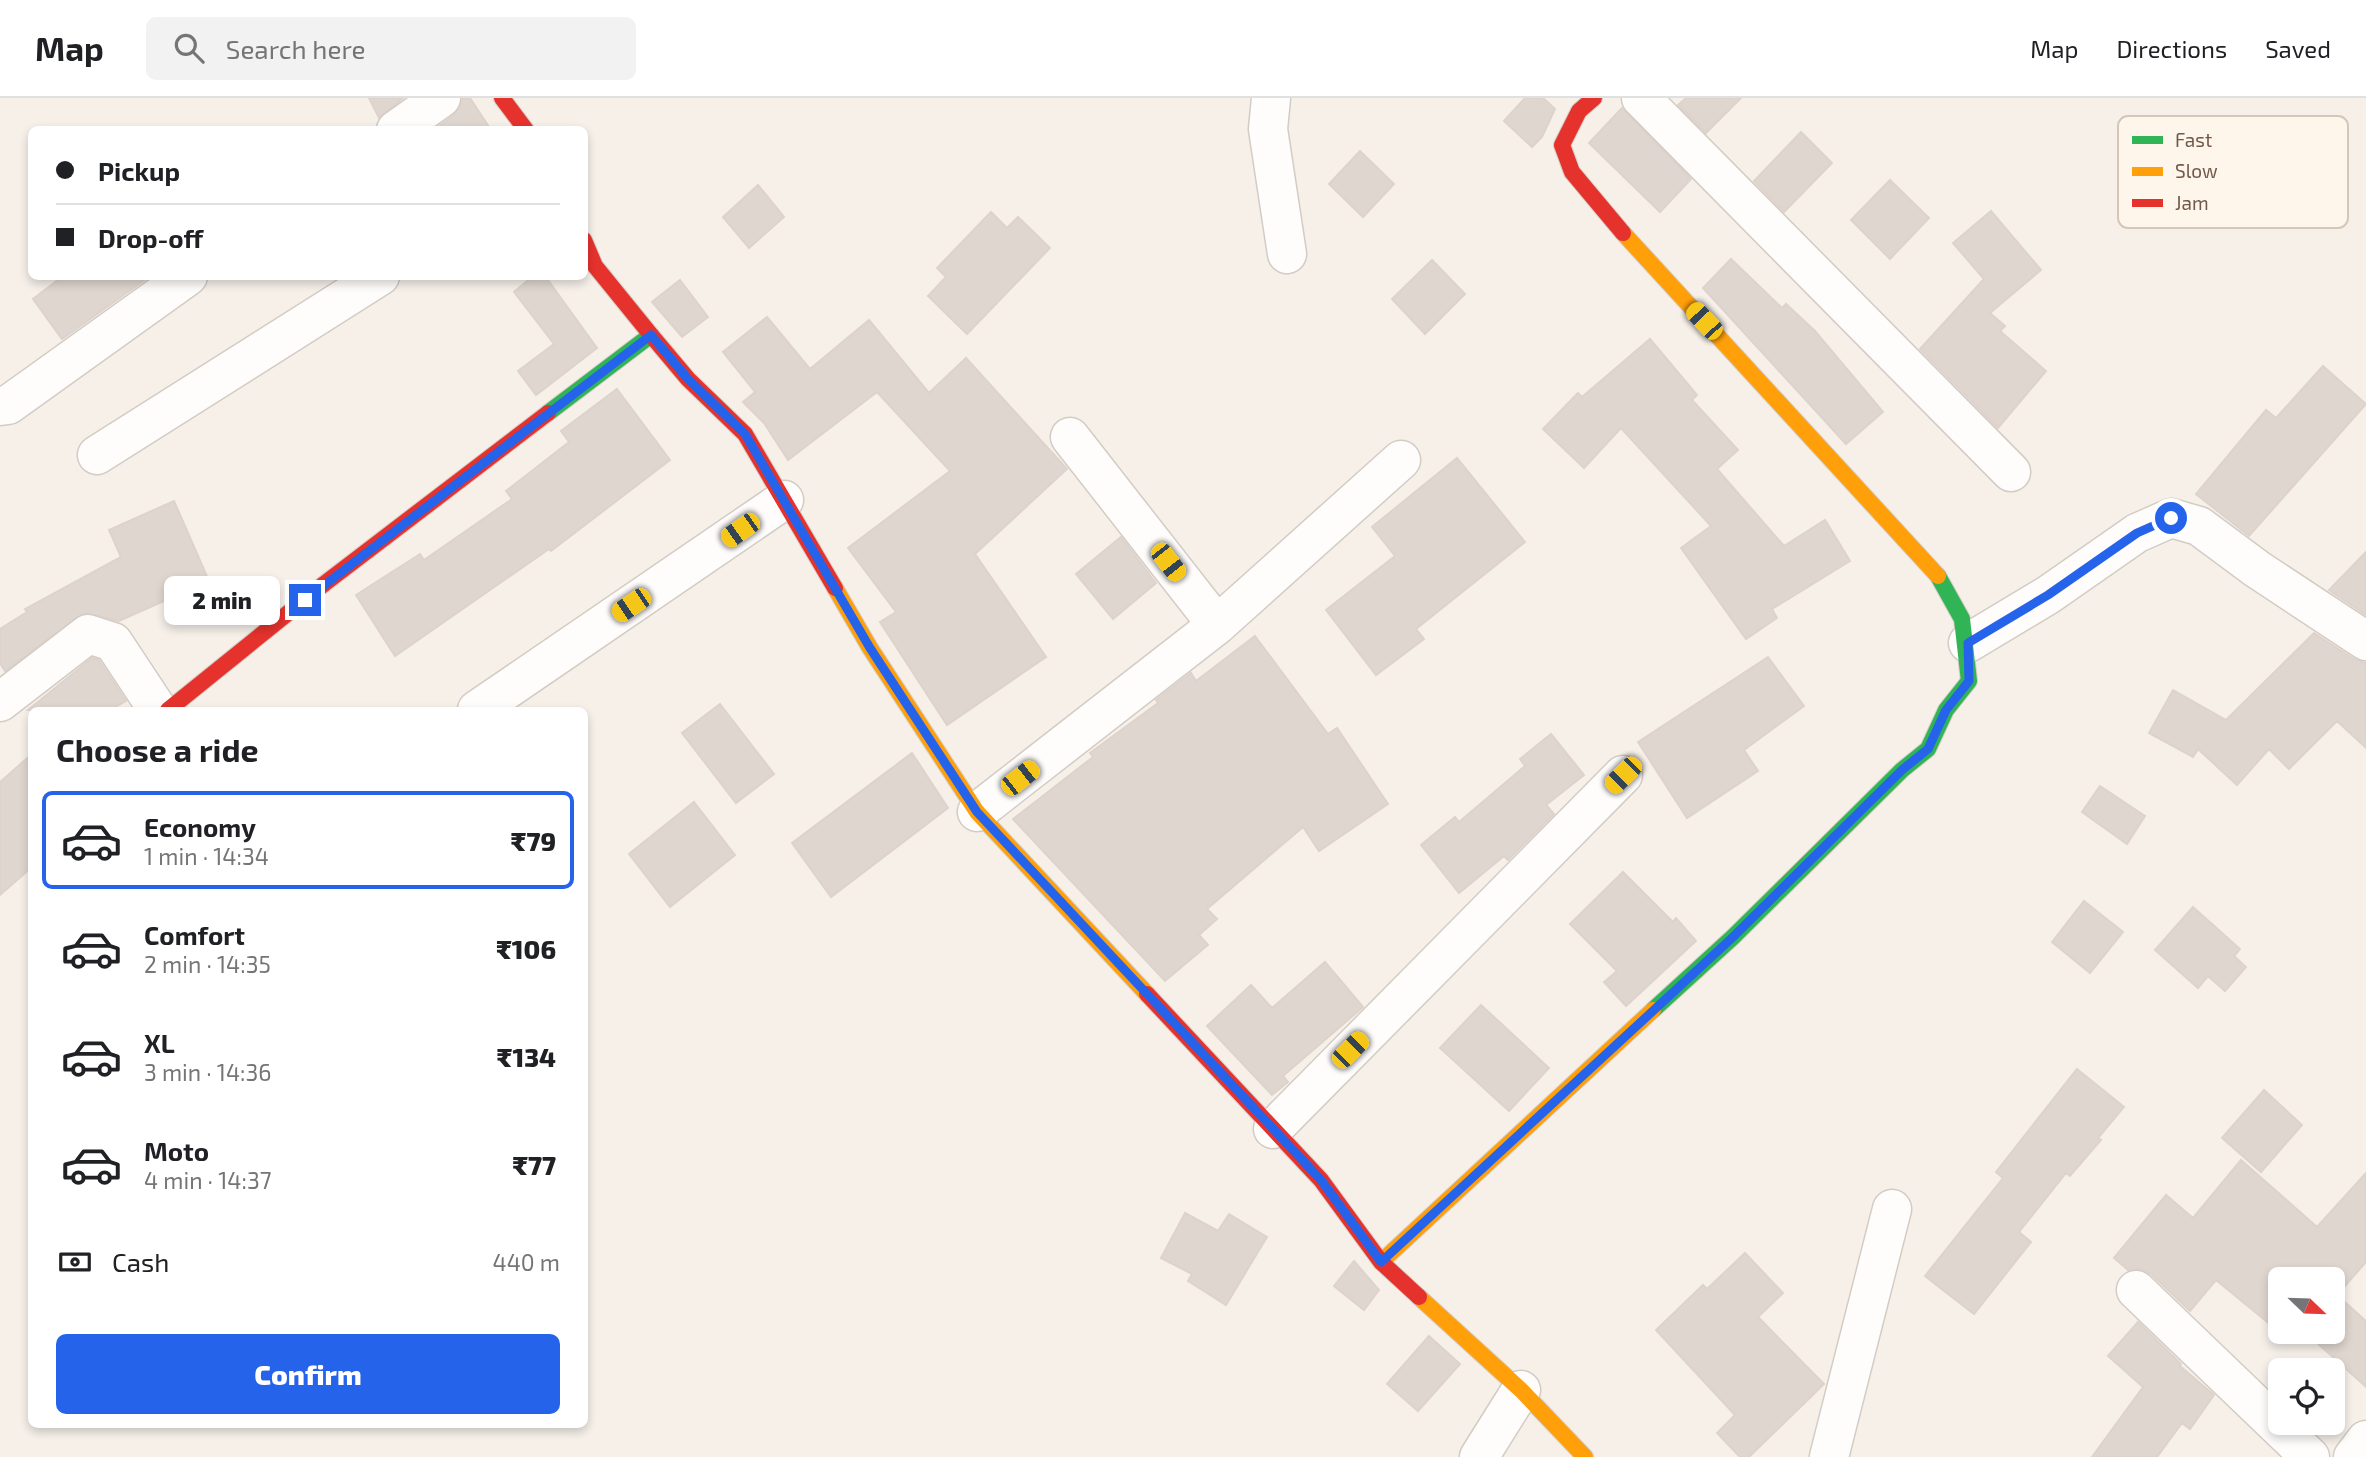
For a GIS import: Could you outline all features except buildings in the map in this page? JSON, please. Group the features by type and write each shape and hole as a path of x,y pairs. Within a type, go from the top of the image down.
{"street":[{"path":"402,126 441,98"},
{"path":"502,98 523,126"},
{"path":"1271,98 1268,129 1287,254"},
{"path":"1381,1262 1733,937 1902,770 1928,749 1946,710 1969,681 1968,643 1962,612 1944,583 1612,221 1572,172 1562,145 1578,111 1594,98"},
{"path":"1641,98 2011,472"},
{"path":"588,249 595,265 688,379 745,434 870,648 977,812 1321,1180 1381,1262 1521,1390 1585,1457"},
{"path":"0,406 8,405 182,280"},
{"path":"97,456 374,280"},
{"path":"172,707 324,584 651,335"},
{"path":"1070,437 1217,625"},
{"path":"977,812 1217,625 1401,460"},
{"path":"481,707 784,500"},
{"path":"1968,643 2048,595 2137,533 2171,518 2199,526 2257,569 2366,641"},
{"path":"0,702 88,634 113,642 156,707"},
{"path":"1273,1129 1623,775"},
{"path":"1829,1457 1892,1209"},
{"path":"2136,1290 2311,1457"},
{"path":"1479,1457 1521,1390"},
{"path":"2353,1457 2366,1440"}],"traffic: fast":[{"path":"548,413 651,335"},
{"path":"1653,1010 1733,937 1902,770 1928,749 1946,710 1969,681 1962,619 1938,576"}],"traffic: slow":[{"path":"1623,233 1938,576"},
{"path":"835,588 870,648 977,812 1147,994"},
{"path":"1381,1262 1653,1010"},
{"path":"1419,1297 1521,1390 1585,1457"}],"traffic: jam":[{"path":"502,98 523,126"},
{"path":"1594,98 1579,111 1562,145 1572,172 1623,233"},
{"path":"588,249 595,266 688,379 745,434 835,588"},
{"path":"172,707 324,584 548,413"},
{"path":"1147,994 1321,1180 1381,1262 1419,1297"}],"route":[{"path":"305,600 651,335 688,379 745,434 870,648 977,812 1321,1180 1381,1262 1733,937 1902,770 1928,749 1946,710 1969,681 1968,643 2048,595 2137,533 2171,518"}]}
